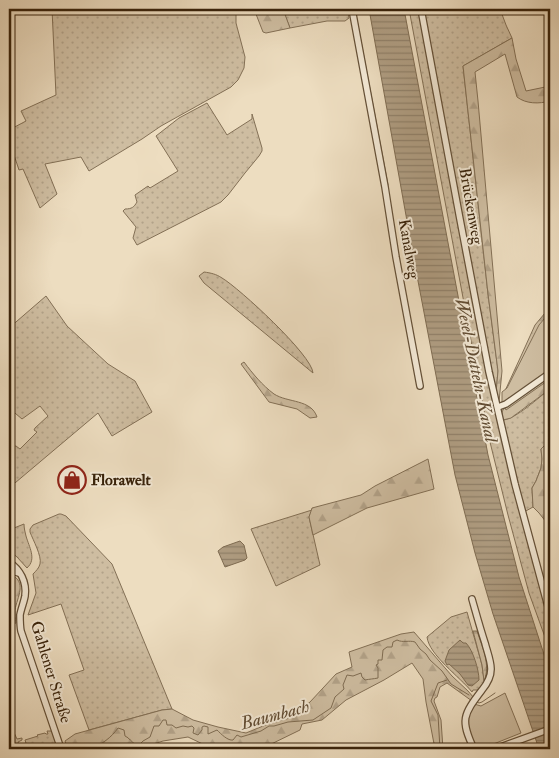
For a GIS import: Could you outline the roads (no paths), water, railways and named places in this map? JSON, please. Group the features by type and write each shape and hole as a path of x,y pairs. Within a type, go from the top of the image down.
{"street":[{"name":"Kanalweg","path":"352,9 420,386"},
{"name":"Brückenweg","path":"421,9 489,372 515,484 550,614"},
{"path":"498,407 506,404 550,373"},
{"path":"9,562 21,574"},
{"path":"9,570 14,570 21,574"},
{"name":"Gahlener Straße","path":"21,574 25,587 20,613 21,631 61,749"},
{"path":"472,599 491,669 486,686 471,705 465,721 467,735 474,749"},
{"path":"496,749 550,729"}],"waterway":[{"path":"355,9 388,185"},
{"path":"392,216 396,240"},
{"name":"Baumbach","path":"91,749 106,740 118,728 124,730 125,736 133,743 140,744 150,737 154,726 159,726 163,720 166,720 167,725 172,725 176,728 192,726 194,728 193,733 198,735 202,727 208,727 208,734 217,730 231,740 237,735 241,737 261,731 269,726 313,720 331,708 335,697 344,689 343,685 347,675 353,676 361,673 365,680 378,678 378,668 376,665 378,660 382,660 383,650 387,647 392,647 393,642 397,640 415,642 442,671 451,684 469,695"},
{"path":"440,749 438,715 431,701 438,683 447,680"},
{"name":"Baumbach","path":"477,702 482,702 495,693"}],"place":[{"name":"Florawelt","path":"72,480"}],"water label":[{"name":"Wesel-Datteln-Kanal","path":"476,370"}]}
